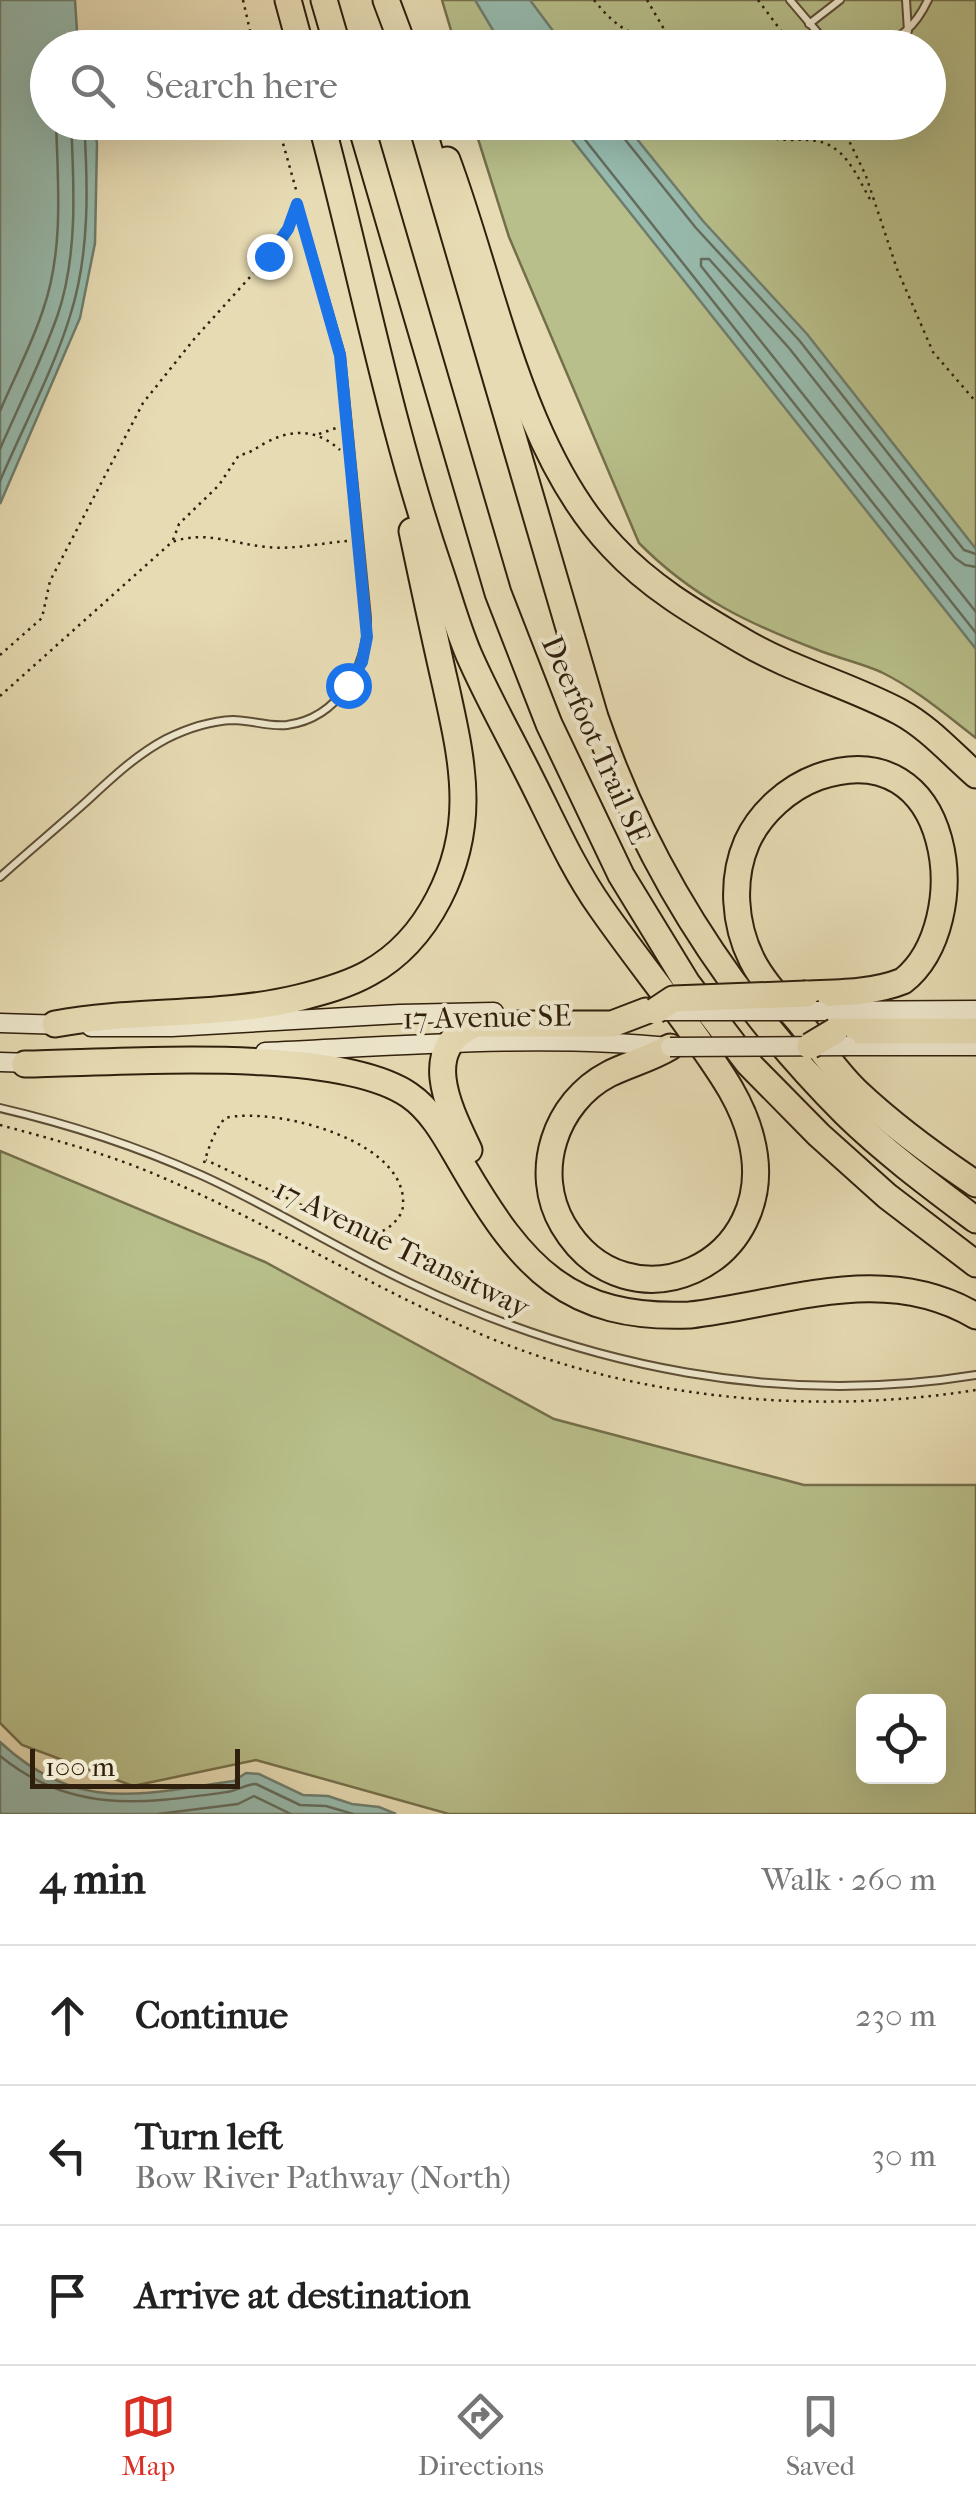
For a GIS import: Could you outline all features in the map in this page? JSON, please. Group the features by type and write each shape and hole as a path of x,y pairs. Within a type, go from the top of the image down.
{"highway":[{"path":"288,0 296,30"},
{"path":"324,0 333,30"},
{"path":"385,0 395,30"},
{"path":"325,140 408,476 468,654 573,862 600,906 728,1082 746,1121 757,1172 749,1214 740,1233 705,1264 687,1273 652,1279 614,1271 580,1248 568,1233 557,1215 551,1190 550,1149 567,1111 590,1086 670,1047"},
{"name":"Deerfoot Trail SE","path":"365,140 498,593 548,724 647,923 748,1062 818,1135 886,1196 976,1264"},
{"name":"Deerfoot Trail SE","path":"426,140 595,717 623,796 643,838 686,916 799,1064 848,1116 976,1220"},
{"path":"439,140 468,216 517,376 566,486 611,546 664,594 752,646 903,714 976,775"},
{"path":"56,1024 278,1001 342,985 372,972 400,949 437,903 456,854 463,802 460,757 407,507 408,476"},
{"path":"962,831 938,799 902,779 859,771 818,777 782,798 750,835 740,858 737,907 742,933 764,979 854,1089 976,1184"},
{"path":"810,1046 827,1021 862,991 902,982 932,965 960,934"},
{"path":"523,1254 452,1111 442,1065 446,1045 464,1029 476,1024 612,1024 650,1012 673,998 827,1021 976,1030"},
{"path":"12,1063 256,1062 372,1078 410,1095 438,1125 493,1218 523,1254 555,1284 605,1308 690,1315 830,1288 868,1286 928,1296 976,1316"}],"main road":[{"path":"827,1021 976,1010"},
{"name":"17 Avenue SE","path":"0,1023 115,1029 439,1012 650,1012"},
{"path":"827,1021 976,1046"},
{"name":"17 Avenue SE","path":"12,1063 446,1045 628,1042 670,1047 810,1046"}],"lane":[{"path":"790,0 815,30"},
{"path":"809,24 840,0"},
{"path":"906,0 908,30"},
{"path":"909,30 928,0"},
{"path":"0,876 134,759 164,740 188,730 234,720 286,725 320,713 338,699 362,662 367,637 340,355 297,204"},
{"name":"17 Avenue Transitway","path":"0,1108 97,1134 201,1175 407,1282 521,1331 574,1349 684,1374 781,1385 868,1386 973,1375"}],"path":[{"path":"243,0 250,30"},
{"path":"594,0 618,27 626,30"},
{"path":"647,0 665,30"},
{"path":"758,0 780,30"},
{"path":"0,655 42,618 50,581 144,403 288,229 297,204 297,190 282,140"},
{"path":"795,140 834,148 874,206"},
{"path":"849,140 933,352 976,402"},
{"path":"312,434 334,430 347,416"},
{"path":"0,696 172,542 179,524 219,485 239,455 292,431 326,437 352,460"},
{"path":"172,542 209,535 266,548 292,548 359,540"},
{"path":"257,1116 317,1126 353,1140 384,1165 402,1192 402,1212 384,1232 361,1233 206,1160 217,1128 226,1118 257,1116"}],"green space":[{"path":"442,0 976,0 976,738 919,694 881,672 797,642 724,608 680,579 639,543 509,237 478,140 946,140 946,30 451,30"},
{"path":"0,1151 265,1262 554,1419 804,1485 976,1485 976,1814 449,1814 256,1760 133,1786 22,1745 0,1723"}],"water":[{"path":"0,0 75,0 77,30 30,30 30,140 96,140 95,243 80,318 0,504"},
{"path":"475,0 530,0 552,30 493,30"},
{"path":"572,140 638,140 703,221 807,334 976,549 976,649"},
{"path":"0,1742 28,1765 83,1789 111,1793 169,1791 234,1781 246,1773 259,1774 303,1795 328,1796 396,1814 0,1814"}],"route":[{"path":"269,256 288,229 297,204 340,355 346,397 367,637 362,662 348,685"}]}
